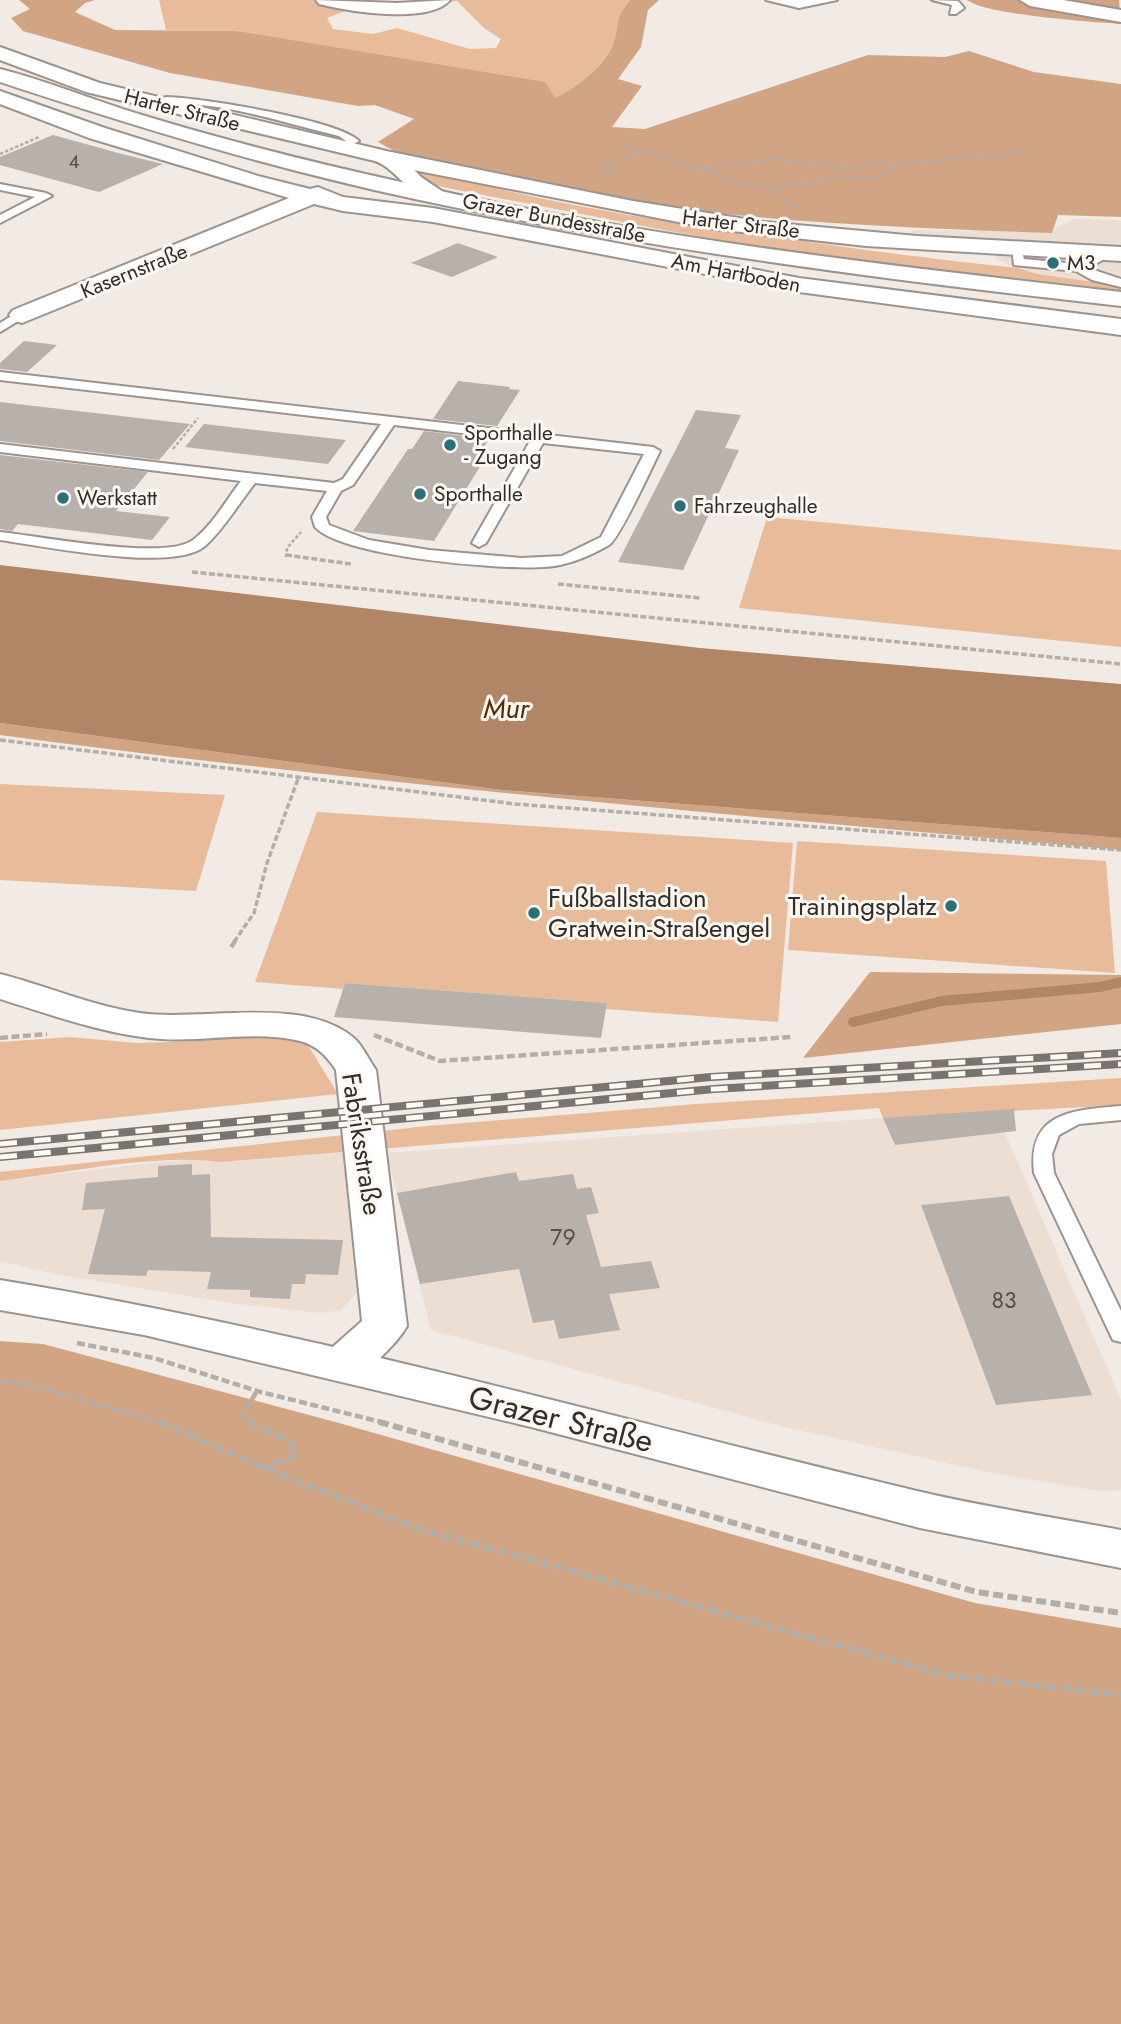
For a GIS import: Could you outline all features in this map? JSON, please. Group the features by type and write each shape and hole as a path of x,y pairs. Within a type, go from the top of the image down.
{"street":[{"path":"326,0 385,9 414,7 440,0"},
{"path":"1030,0 1121,16"},
{"name":"Harter Straße","path":"0,53 93,88 149,103 368,153 400,163 579,199 714,222 816,234 1117,254"},
{"name":"Grazer Bundesstraße","path":"0,75 69,100 230,148 349,178 438,196 715,248 1121,299"},
{"path":"0,97 97,132 220,169 250,181 312,197"},
{"path":"349,178 370,166 373,160 368,153"},
{"path":"349,178 377,177 400,163 413,182 438,196"},
{"name":"Kasernstraße","path":"11,313 269,215 349,178"},
{"path":"250,181 269,215"},
{"name":"Am Hartboden","path":"312,197 433,215 799,285 1121,327"},
{"name":"Fabriksstraße","path":"0,986 80,1011 160,1027 241,1025 308,1029 340,1046 356,1070 384,1326 342,1365"},
{"name":"Grazer Straße","path":"0,1295 144,1319 342,1365 920,1510 1121,1549"}],"lane":[{"path":"771,0 799,5 832,0"},
{"path":"937,0 955,3 959,8 953,12"},
{"path":"0,220 46,196 2,189"},
{"path":"1016,248 1018,261 1079,268 1097,278 1121,283"},
{"path":"1079,268 1117,254"},
{"name":"Kasernstraße","path":"0,328 11,313"},
{"path":"0,376 653,451 607,540 566,560 544,563 393,549 335,536 322,527 319,517 335,488"},
{"path":"0,448 335,488 348,482 389,422"},
{"path":"479,543 540,438"},
{"path":"0,536 148,554 166,555 192,549 201,542 251,478"},
{"path":"1121,1113 1076,1118 1061,1123 1048,1132 1039,1153 1044,1173 1121,1334"}],"path":[{"path":"623,147 700,168 748,185 778,188 838,176 875,178 887,173 895,164"},
{"path":"579,199 594,187 594,179 613,172 606,163 641,154"},
{"path":"700,168 773,159 839,167 943,161 973,154 1026,154"},
{"path":"778,188 777,192 788,199 795,209 793,219 813,224 816,234"},
{"path":"158,467 212,401"},
{"path":"181,570 1121,664"},
{"path":"0,740 298,779 543,806 1121,850"},
{"path":"231,947 254,913 267,863 298,779"},
{"path":"367,1032 440,1061 791,1038"},
{"path":"64,1341 154,1358 257,1391 326,1407 977,1592 1121,1613"},
{"path":"0,1381 28,1384 149,1417 263,1468 413,1527 945,1675 1121,1695"},
{"path":"257,1391 241,1417 291,1442 295,1456 263,1468"}],"shaded area":[{"path":"19,0 95,0 85,3 75,12 115,30 237,31 545,82 555,98 581,82 598,67 610,50 620,16 630,0 659,0 648,10 641,47 618,79 642,86 612,127 645,129 868,55 945,57 969,51 1034,72 1121,84 1121,217 1058,215 1052,233 996,231 774,219 596,197 440,165 392,150 378,142 414,119 375,105 358,106 170,73 23,31 11,18 30,9"},
{"path":"159,0 315,0 355,7 327,18 333,29 373,34 397,28 470,49 496,48 501,39 484,28 457,1 443,2 447,0 630,0 620,16 614,41 604,59 581,82 555,98 237,31 166,30"},
{"path":"967,0 1119,0 1121,24 1016,14"},
{"path":"420,167 502,190 585,207 820,244 1018,268 1037,274 1121,286 1121,292 903,268 731,243 424,183 408,170"},
{"path":"1073,219 1121,220 1121,287 1029,274 996,259 997,245 904,236 914,230 1050,232"},
{"path":"767,517 1121,550 1121,647 739,608"},
{"path":"0,723 501,790 1121,838 1121,850 560,799 280,769 0,735"},
{"path":"0,784 225,795 196,891 0,880"},
{"name":"Fußballstadion Gratwein-Straßengel","path":"317,812 793,843 778,1022 606,1009 607,1003 345,983 343,989 255,982"},
{"name":"Trainingsplatz","path":"797,841 1106,861 1115,973 788,950"},
{"path":"870,972 1121,975 1121,1024 803,1058"},
{"path":"266,1034 303,1037 338,1094 0,1130 0,1042 70,1037 137,1043 199,1041"},
{"path":"1121,1078 1121,1105 883,1118 879,1108 220,1162 140,1162 0,1181 0,1172 427,1126 696,1104"},
{"path":"995,1110 1121,1400 1121,1490 1100,1491 996,1474 780,1426 431,1330 387,1153"},
{"path":"354,1149 363,1286 341,1310 321,1313 237,1304 60,1275 0,1261 0,1181 159,1162 198,1159 220,1162"},
{"path":"0,1341 43,1344 339,1423 975,1603 1121,1628 1121,2024 0,2024"}],"water":[{"name":"Mur","path":"0,565 700,648 1121,684 1121,838 501,790 0,723"}],"building":[{"path":"53,135 163,164 99,192 0,165 0,157"},
{"path":"458,243 498,257 452,277 411,263"},
{"path":"24,341 57,345 27,372 0,369 0,363"},
{"path":"458,381 520,390 497,426 433,419"},
{"path":"0,402 190,424 159,460 0,441"},
{"name":"Fahrzeughalle","path":"696,410 741,415 725,448 739,450 683,570 618,562"},
{"path":"204,424 346,440 328,464 185,447"},
{"name":"Sporthalle","path":"424,431 489,439 478,456 486,457 434,541 353,531 408,449 412,449"},
{"name":"Werkstatt","path":"0,455 148,472 116,511 170,517 152,540 18,524 12,531 0,529"},
{"path":"345,983 607,1003 601,1038 334,1017"},
{"path":"1014,1109 1016,1131 895,1145 883,1118"},
{"path":"192,1164 192,1175 210,1174 211,1237 343,1240 338,1275 306,1274 305,1284 292,1284 290,1299 250,1297 250,1290 207,1289 211,1272 148,1270 146,1276 88,1274 105,1209 82,1210 86,1183 158,1177 158,1166"},
{"path":"516,1172 519,1181 573,1174 577,1189 591,1187 599,1213 586,1215 601,1267 651,1261 660,1288 609,1294 620,1330 559,1339 554,1320 533,1323 519,1269 420,1284 397,1193"},
{"path":"1009,1196 1092,1395 996,1405 921,1205"}],"waterway":[{"path":"853,1022 942,1001 1100,987 1121,982"}],"railway":[{"path":"0,1144 711,1077 1121,1053"},
{"path":"0,1157 714,1089 1121,1064"}],"place":[{"name":"M3","path":"1053,263"},
{"name":"Sporthalle - Zugang","path":"450,445"},
{"name":"Sporthalle","path":"420,494"},
{"name":"Werkstatt","path":"63,498"},
{"name":"Fahrzeughalle","path":"680,506"},
{"name":"Trainingsplatz","path":"951,906"},
{"name":"Fußballstadion Gratwein-Straßengel","path":"534,913"}]}
